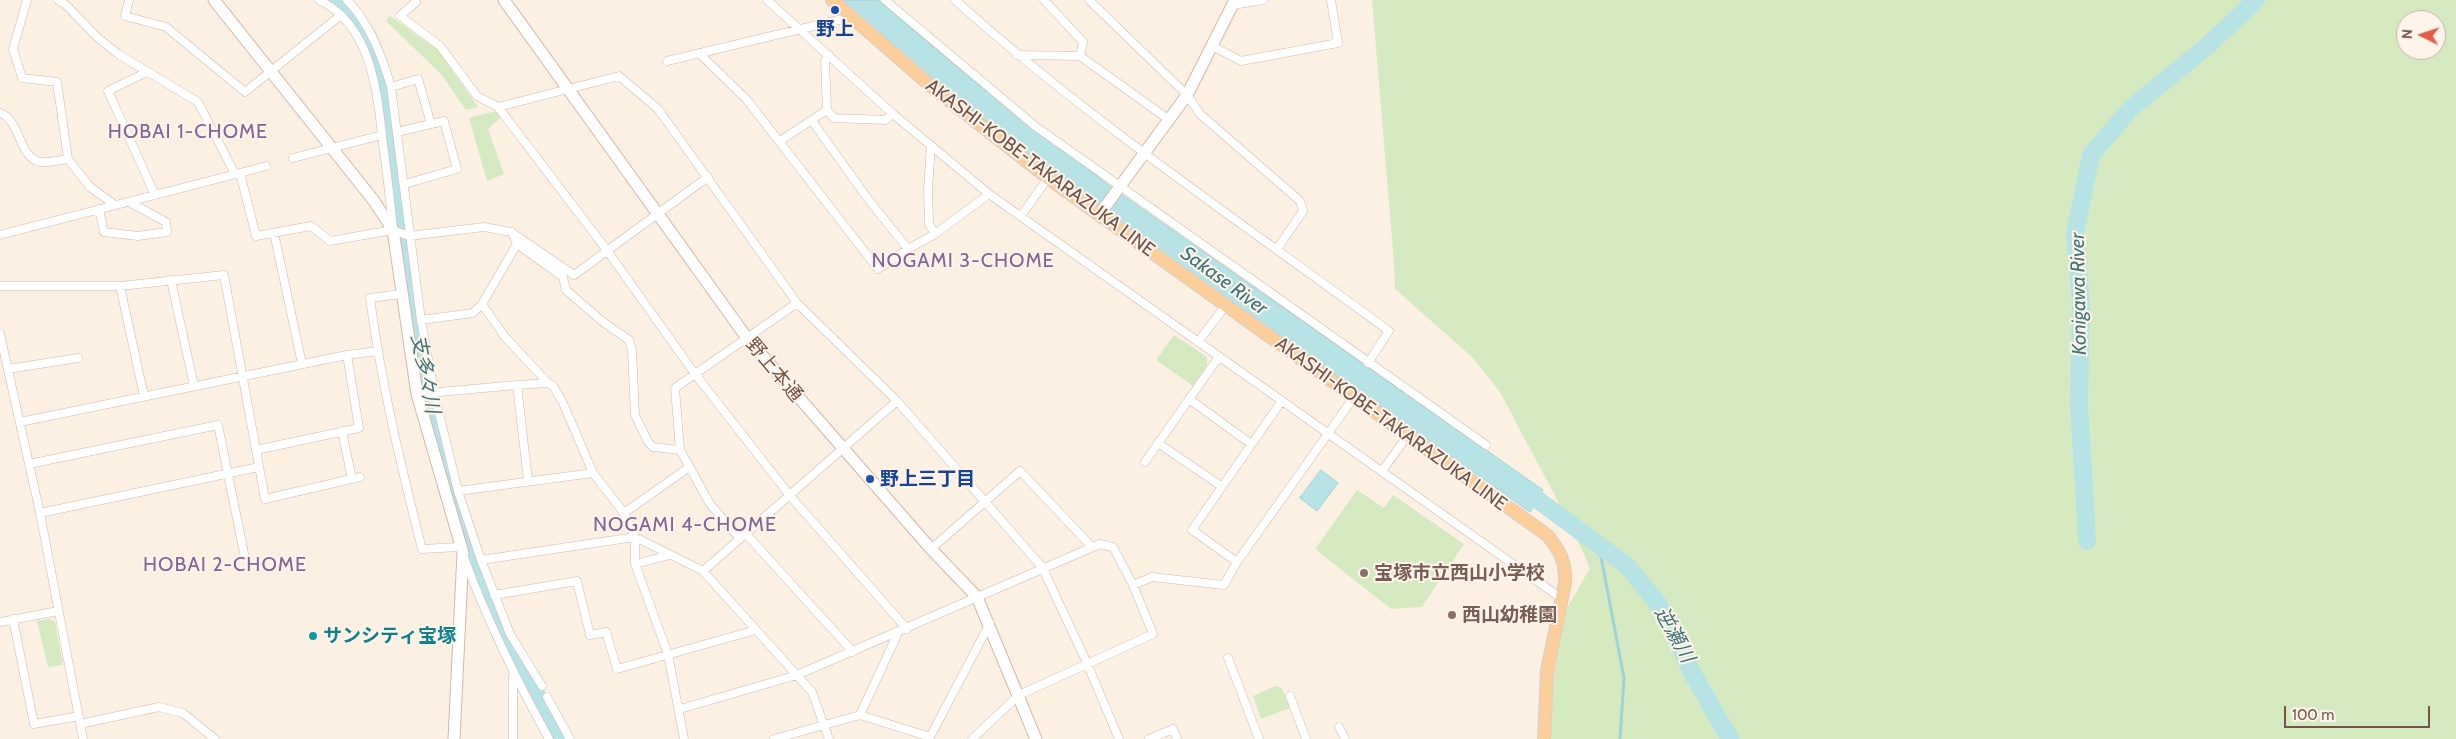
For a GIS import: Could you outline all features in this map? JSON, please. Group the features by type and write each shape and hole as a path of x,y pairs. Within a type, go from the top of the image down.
{"main road":[{"name":"AKASHI-KOBE-TAKARAZUKA LINE","path":"832,0 959,110 1048,178 1547,536 1559,551 1565,565 1565,583 1546,676 1544,739"}],"street":[{"path":"27,0 13,49 22,78 57,82 68,159 90,187 115,205"},
{"path":"58,0 65,4 97,38 133,65 198,102 238,174 256,236 311,226 330,241 395,231 408,235 484,227 511,232 574,275 708,177"},
{"path":"129,0 125,16 166,27 245,92 341,15"},
{"path":"214,0 333,148 395,231"},
{"path":"319,0 334,8 341,15 358,38 372,68 395,231 401,294 426,393 461,550 480,603 513,673 549,739"},
{"path":"347,0 355,8 381,52 391,87 405,184 408,235 421,320 426,393 494,596 510,634 542,686"},
{"name":"野上本通","path":"504,0 746,338 932,549 977,597 990,623 1036,739"},
{"path":"767,0 893,114 989,194 1218,358 1561,598"},
{"path":"885,0 1035,126 1368,364 1486,445"},
{"path":"955,0 1017,55 1145,153 1389,331 1368,364"},
{"path":"1044,0 1083,42 1080,56"},
{"path":"1089,0 1187,95 1200,114 1300,201 1303,211 1277,249"},
{"path":"1099,215 1118,186 1145,153 1187,95 1234,2 1263,0"},
{"path":"1212,46 1241,61 1338,43 1331,0"},
{"path":"417,1 400,16 440,46 477,96 498,107 606,250 695,374 791,497 907,629"},
{"path":"667,61 851,17"},
{"path":"700,54 747,100 878,269 935,234 989,194"},
{"path":"1017,55 1080,56 1168,119"},
{"path":"829,56 825,61 826,110 838,120 885,120 893,114"},
{"path":"147,72 108,91 155,195"},
{"path":"498,107 619,76 658,109 797,303 897,401 1042,567 1087,663 1119,739"},
{"path":"391,87 418,79 431,124"},
{"path":"780,141 826,110"},
{"path":"0,113 10,120 29,156 43,163 68,159"},
{"path":"397,132 444,121 457,169 405,184"},
{"path":"812,121 868,199 908,249"},
{"path":"293,158 382,136"},
{"path":"931,146 928,224 935,234"},
{"path":"0,235 266,166"},
{"path":"1021,216 1048,178"},
{"path":"99,209 104,232 138,236 167,232 166,222 129,202"},
{"path":"274,232 302,364"},
{"path":"511,232 517,244 563,278 566,290 629,340 638,423 653,447 680,450"},
{"path":"421,320 472,313 482,304 517,244"},
{"path":"0,286 120,286 224,275 265,498 356,478 342,431"},
{"path":"171,280 194,386"},
{"path":"120,286 144,396"},
{"path":"401,294 370,298 377,351 396,443 422,549 461,550"},
{"path":"797,303 675,388 680,450 688,468 710,504 853,652"},
{"path":"482,304 505,337 548,384 553,386 564,403 593,473 624,513 636,537 635,564 668,654 680,709 684,739"},
{"path":"1198,342 1226,305"},
{"path":"0,334 40,513 83,739"},
{"path":"20,422 347,355 377,351"},
{"path":"256,450 359,428 347,355"},
{"path":"0,376 9,371 78,358"},
{"path":"1144,462 1218,358"},
{"path":"426,393 548,384"},
{"path":"517,385 528,481"},
{"path":"1133,585 1152,576 1224,585 1237,562 1354,397"},
{"path":"1189,399 1251,444"},
{"path":"703,572 791,497 897,401"},
{"path":"1237,562 1192,530 1281,402"},
{"path":"29,464 218,425 244,553"},
{"path":"1382,471 1408,435"},
{"path":"1158,443 1222,486"},
{"path":"40,513 259,467"},
{"path":"624,513 688,468"},
{"path":"932,549 1020,471 1092,547"},
{"path":"458,491 593,473"},
{"path":"481,560 636,537 703,572 812,692 829,739"},
{"path":"680,709 797,675 898,633 1042,567 1100,544 1113,547 1133,585 1152,634 1019,695 975,738"},
{"path":"454,739 461,550"},
{"path":"635,564 670,555"},
{"path":"494,596 577,581 590,635 606,632 617,669 756,630"},
{"path":"0,622 58,611"},
{"path":"13,619 34,724 79,720 159,707 183,713 215,739"},
{"path":"774,739 860,715 930,737 990,623"},
{"path":"860,715 898,633"},
{"path":"1228,658 1259,739"},
{"path":"513,673 513,739"},
{"path":"548,696 570,739"},
{"path":"1290,696 1306,739"},
{"path":"1339,727 1345,739"},
{"path":"1150,739 1173,729 1177,739"}],"green space":[{"path":"1372,0 2456,0 2456,739 1548,739 1549,703 1563,615 1590,568 1573,530 1500,392 1472,357 1395,289"},
{"path":"390,16 438,50 478,107 466,110 441,74 386,21"},
{"path":"496,111 500,118 488,129 504,174 487,181 469,118"},
{"path":"1174,335 1207,357 1207,365 1193,386 1156,360"},
{"path":"1357,490 1384,508 1393,495 1464,544 1422,607 1391,609 1315,549"},
{"path":"49,619 55,622 63,665 48,667 37,621"},
{"path":"1275,686 1282,688 1290,708 1261,719 1253,696"}],"water":[{"name":"Sakase River","path":"840,0 878,0 969,77 1111,187 1543,490 1530,512 1096,206 947,94"},
{"path":"1321,470 1338,483 1317,511 1300,498"}],"waterway":[{"name":"支多々川","path":"337,0 356,19 369,39 379,64 389,123 424,381 449,478 486,589 512,651 561,739"},
{"name":"Konigawa River","path":"2087,541 2079,403 2081,304 2075,233 2091,155 2131,108 2205,48 2256,0"},
{"name":"逆瀬川","path":"1519,486 1626,565 1656,601 1673,630 1691,671 1730,739"},
{"path":"1599,546 1624,678 1620,739"}],"place":[{"name":"野上","path":"835,10"},
{"name":"野上三丁目","path":"870,479"},
{"name":"宝塚市立西山小学校","path":"1364,573"},
{"name":"西山幼稚園","path":"1452,615"},
{"name":"サンシティ宝塚","path":"313,636"}],"district":[{"name":"HOBAI 1-CHOME","path":"188,132"},
{"name":"NOGAMI 3-CHOME","path":"963,261"},
{"name":"NOGAMI 4-CHOME","path":"685,525"},
{"name":"HOBAI 2-CHOME","path":"225,565"}]}
